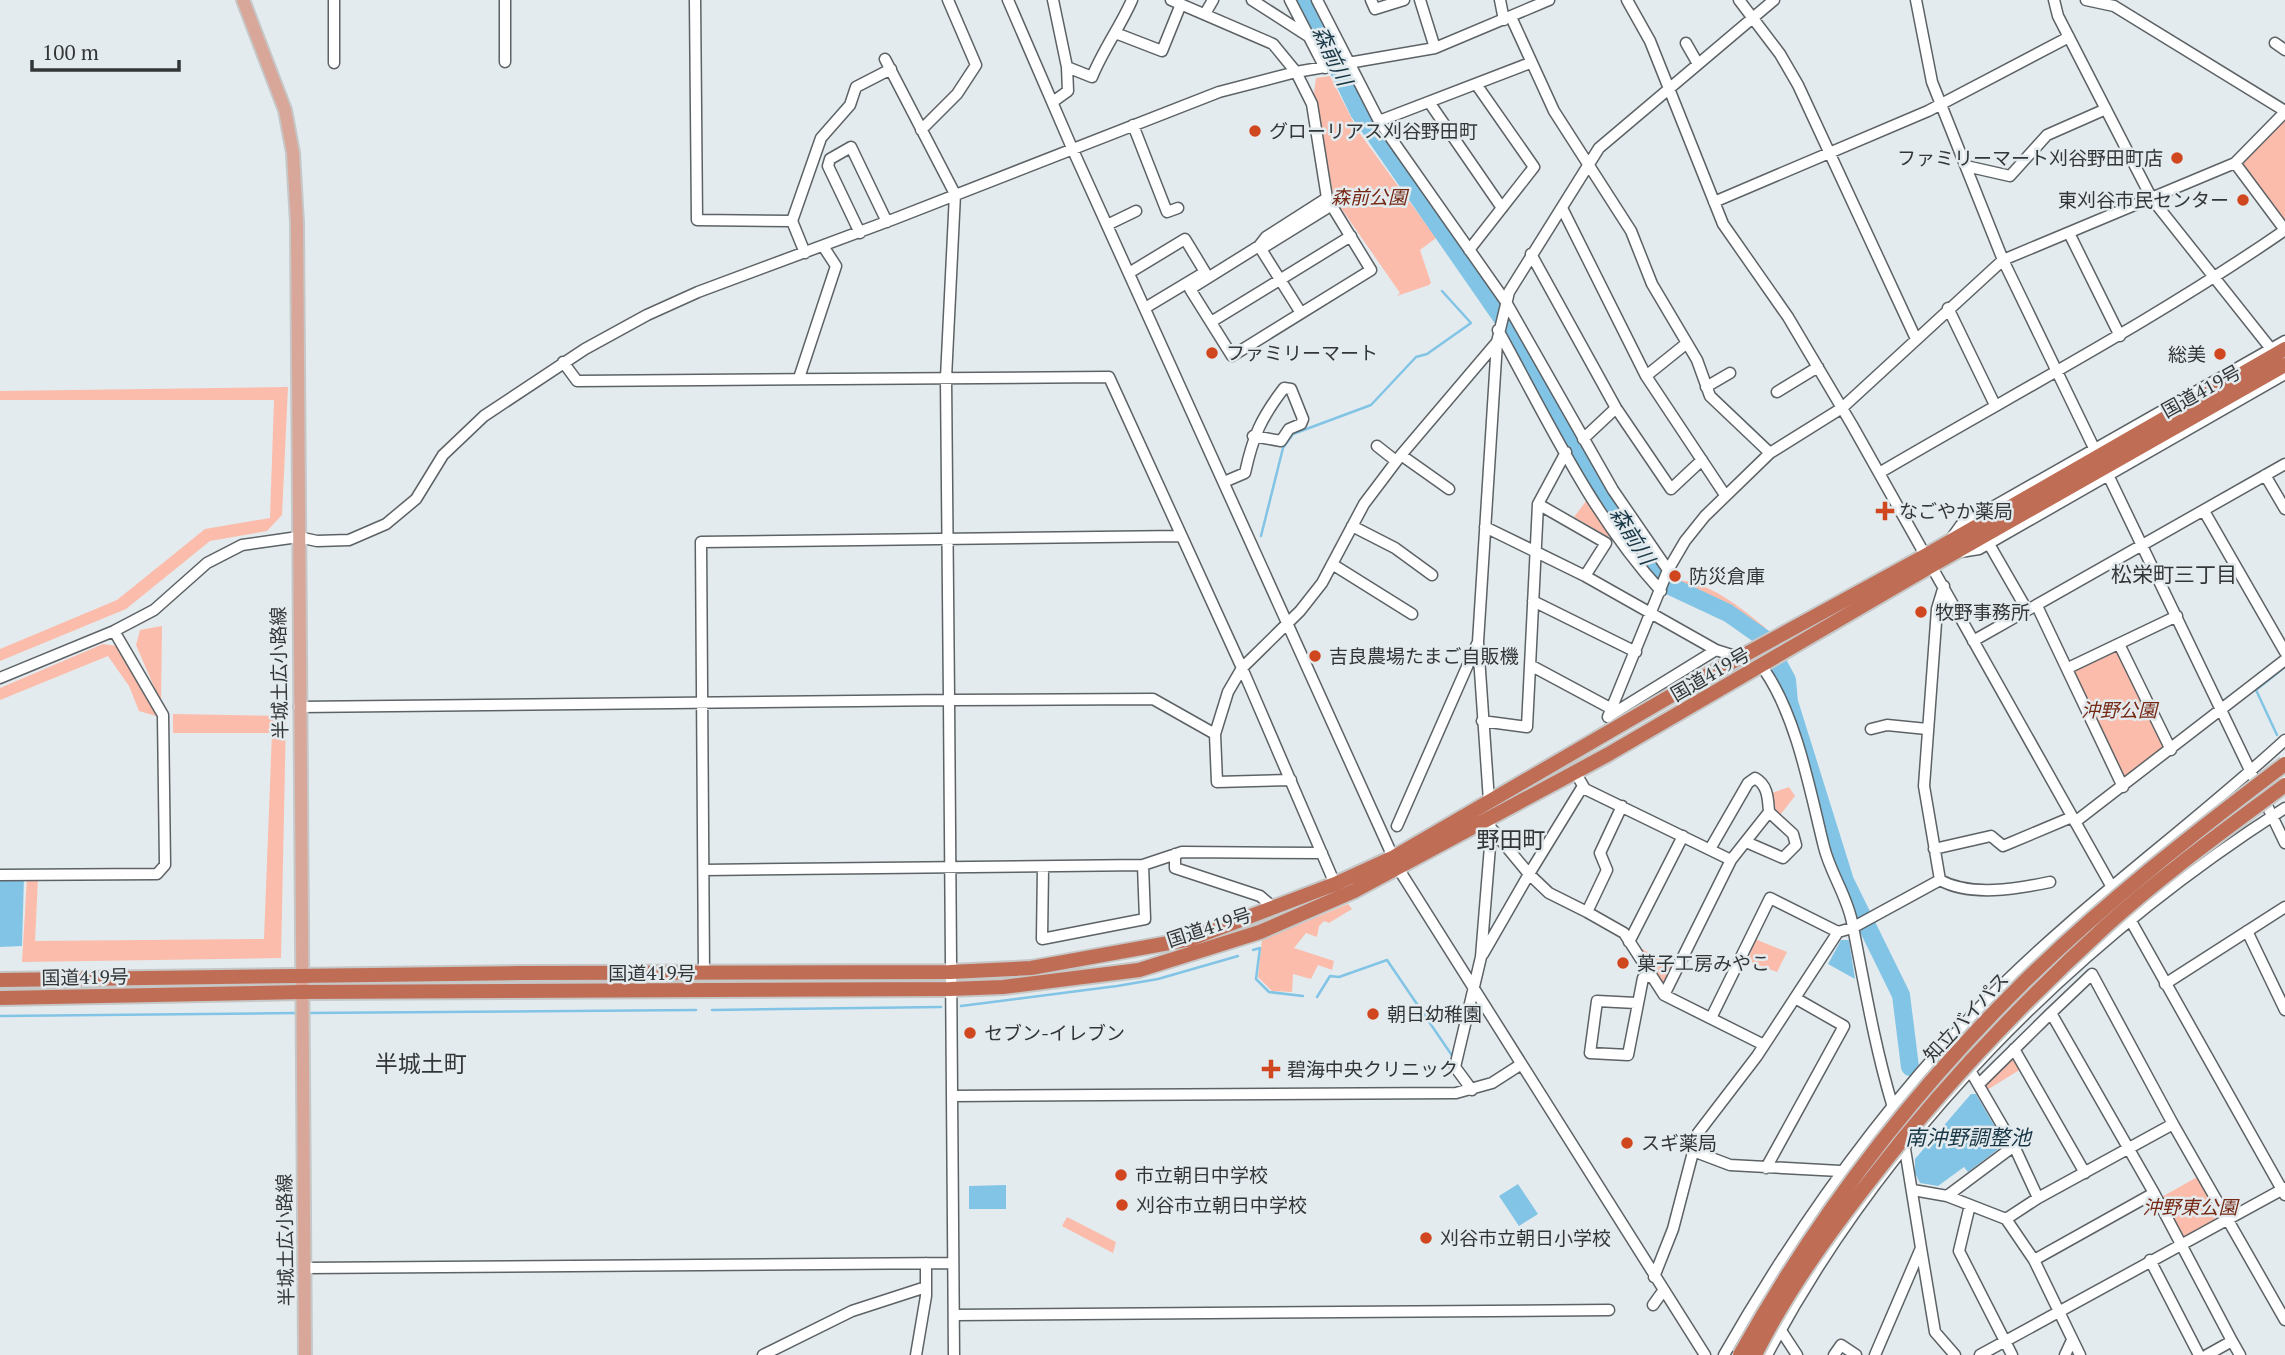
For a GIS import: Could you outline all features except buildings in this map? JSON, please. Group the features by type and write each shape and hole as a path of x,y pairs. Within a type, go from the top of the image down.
{"highway":[{"name":"国道419号","path":"0,980 950,972 1031,968 1191,939 1396,862 1490,822 1575,772 1769,666 1928,561 2282,361"},
{"name":"国道419号","path":"0,998 302,1006 449,993 1003,987 1139,970 1259,932 1354,891 1489,801 1799,626 1928,561"},
{"name":"知立バイパス","path":"1740,1355 1833,1206 1892,1128 1955,1055 2020,986 2079,930 2141,876 2285,764"},
{"name":"知立バイパス","path":"1755,1355 1773,1319 1846,1212 1903,1138 1966,1064 2108,925 2198,850 2285,785"}],"main road":[{"name":"半城土広小路線","path":"243,0 285,110 293,153 297,223 305,1355"}],"street":[{"path":"334,0 334,63"},
{"path":"505,0 505,62"},
{"path":"695,0 697,220 792,221"},
{"path":"921,130 957,94 976,65 948,0"},
{"path":"1008,0 1054,101 1072,148 1396,862 1520,1065 1705,1355"},
{"path":"1053,0 1068,91 1054,101"},
{"path":"1066,67 1092,77 1100,57 1118,34 1132,0"},
{"path":"1171,0 1206,12 1273,44 1296,72 1312,104 1330,201 1371,270 1232,356 1190,289 1260,248 1266,237 1330,201"},
{"path":"1206,12 1213,0"},
{"path":"1252,0 1308,36"},
{"path":"1290,0 1325,68"},
{"path":"1318,0 1379,121 1506,302 1583,439 1668,570"},
{"path":"1371,0 1375,9 1404,0"},
{"path":"1420,0 1435,48"},
{"path":"1500,0 1530,63 1587,164 1631,231 1652,284 1687,343 1710,396 1770,453"},
{"path":"0,678 114,631 154,610 207,563 242,545 298,537 317,541 349,540 386,524 416,499 435,464 485,416 563,362 647,314 1219,92 1296,72 1435,48 1549,0"},
{"path":"1627,0 1650,41 1714,202 1738,250 1771,293 1842,408 2284,1191 2228,1217 1980,1355"},
{"path":"1739,0 1754,16 1798,85 1916,339"},
{"path":"1489,801 1478,642 1497,342 1506,302 1531,254 1599,148 1774,0"},
{"path":"1916,0 1925,60 1940,103 2003,260 2094,448"},
{"path":"2054,0 2069,37 2152,199 2282,361"},
{"path":"1716,650 1608,717 1652,615 1668,570 1685,541 1725,495 1770,453 1842,408 2003,260 2235,163 2285,112 2114,5 2086,0"},
{"path":"1118,34 1163,51 1181,4"},
{"path":"1714,202 1940,103 2069,37"},
{"path":"1686,43 1698,64"},
{"path":"2275,43 2285,50"},
{"path":"885,59 955,194 946,378 954,1355"},
{"path":"1379,121 1530,63"},
{"path":"805,253 792,221 821,138 850,105 856,87 891,69"},
{"path":"1469,250 1534,167 1476,84"},
{"path":"1429,102 1502,208"},
{"path":"1966,166 2010,176 2047,135 2106,109"},
{"path":"1133,125 1167,212 1178,208"},
{"path":"860,233 828,166 830,159 851,147 887,222"},
{"path":"1879,473 2214,279 2285,230 2235,163"},
{"path":"1562,208 1646,376 1725,495"},
{"path":"1107,225 1136,211"},
{"path":"2069,233 2120,335"},
{"path":"1211,322 1351,236"},
{"path":"1129,274 1185,239 1205,272 1145,308"},
{"path":"799,378 836,266 823,246"},
{"path":"1260,248 1301,313"},
{"path":"1531,254 1616,408 1671,489 1702,460"},
{"path":"1948,308 1995,405"},
{"path":"1498,330 1566,452 1636,564 1661,591"},
{"path":"2282,361 2094,448 1961,525 1950,548 1979,549 2109,477 2282,361 2285,341"},
{"path":"1291,780 1217,782 1215,734 1228,692 1242,668 1322,583 1364,504 1399,458 1497,342"},
{"path":"1646,376 1687,343"},
{"path":"563,362 577,381 1109,377 1242,668 1335,884"},
{"path":"1777,393 1818,367"},
{"path":"1706,387 1730,373"},
{"path":"1224,481 1245,473 1253,436 1284,388 1291,389 1303,419 1301,424 1289,429 1281,441 1253,436"},
{"path":"1583,439 1616,408"},
{"path":"1377,446 1449,489"},
{"path":"1482,721 1527,727 1538,504 1566,452"},
{"path":"1973,641 2285,464"},
{"path":"2265,475 2285,509"},
{"path":"2109,477 2223,708 2285,843"},
{"path":"1538,504 1606,543 1585,576"},
{"path":"2204,511 2285,652"},
{"path":"1352,526 1395,548 1432,575"},
{"path":"1485,527 1585,576 1716,650 1742,658"},
{"path":"704,974 701,542 1181,536"},
{"path":"1989,544 2068,668 2123,787"},
{"path":"1332,564 1412,614"},
{"path":"1940,880 1924,786 1937,609 1944,586"},
{"path":"1533,601 1636,652"},
{"path":"2068,668 2177,616"},
{"path":"0,875 157,874 165,865 163,715 114,631"},
{"path":"1397,826 1478,642"},
{"path":"2119,644 2171,750"},
{"path":"1934,849 1991,836 2003,846 2074,819 2123,787 2285,660"},
{"path":"1530,665 1612,709"},
{"path":"1769,666 1806,774 1826,854 1855,926 1892,1104"},
{"path":"299,706 1153,699 1215,734"},
{"path":"1871,729 1887,725 1927,729"},
{"path":"1724,1355 1759,1293 1840,1171 1892,1104 1987,1000 2112,888 2285,740"},
{"path":"1575,772 1583,786 1731,860"},
{"path":"1664,995 1731,860 1769,812 1768,794 1761,781 1755,778 1748,783 1710,849"},
{"path":"1481,957 1583,786"},
{"path":"1587,912 1607,870 1600,853 1622,807"},
{"path":"1767,1355 1780,1329 1856,1212 1905,1149 1971,1072 2042,999 2130,920 2192,872 2285,808"},
{"path":"1746,842 1783,858 1796,845 1793,834 1769,812"},
{"path":"1490,822 1530,874 1549,892 1624,933 1664,995 1765,1045"},
{"path":"1472,1090 1455,1067 1481,957 1490,822"},
{"path":"1629,942 1683,836"},
{"path":"704,870 1143,865 1175,854 1322,853"},
{"path":"1175,854 1175,869 1260,896 1275,908"},
{"path":"1042,867 1042,939 1145,919 1143,865"},
{"path":"1654,1277 1673,1229 1698,1133 1765,1045 1838,932 1869,919 1940,880"},
{"path":"1940,880 1955,888 1978,889 2025,887 2050,882"},
{"path":"1711,1018 1770,898 1838,932"},
{"path":"2165,984 2285,906"},
{"path":"2247,931 2285,1010"},
{"path":"1980,1083 2092,974 2173,1124 2285,1320"},
{"path":"1636,1003 1597,1001 1590,1053 1628,1055 1643,978 1651,975"},
{"path":"1766,1168 1844,1026 1795,998"},
{"path":"2051,1013 2154,1193 2240,1355"},
{"path":"2014,1049 2085,1173"},
{"path":"952,1096 1456,1093 1492,1083 1520,1065"},
{"path":"1971,1072 1980,1083 2014,1146 2038,1198"},
{"path":"2006,1219 2038,1198 2173,1124"},
{"path":"1947,1196 2014,1146"},
{"path":"1905,1149 1935,1332 1955,1355"},
{"path":"1693,1151 1730,1165 1840,1171"},
{"path":"1913,1190 1947,1196 2006,1219 2034,1260 2080,1355"},
{"path":"2034,1260 2154,1193"},
{"path":"1970,1205 1959,1251 2012,1355"},
{"path":"1874,1355 1921,1248"},
{"path":"2150,1260 2199,1355"},
{"path":"916,1355 926,1287 926,1263"},
{"path":"305,1268 953,1263"},
{"path":"763,1355 852,1311 926,1287"},
{"path":"1653,1305 1663,1291"},
{"path":"954,1315 1609,1310"},
{"path":"1780,1329 1797,1355"},
{"path":"2065,1355 2072,1340"},
{"path":"2207,1355 2232,1341"},
{"path":"1834,1355 1841,1345 1856,1355"}],"green space":[{"name":"森前公園","path":"1330,76 1358,131 1436,238 1420,250 1431,283 1429,285 1397,296 1400,293 1334,198 1314,93 1316,78"},
{"path":"2285,119 2285,222 2242,163"},
{"path":"288,387 282,515 267,531 210,541 126,609 0,661 0,649 117,600 205,529 270,518 274,400 0,400 0,391"},
{"path":"1590,496 1614,533 1608,537 1574,517"},
{"path":"1674,580 1687,581 1711,590 1735,604 1766,628 1756,629 1676,587"},
{"path":"162,626 161,703 136,645 140,630"},
{"path":"103,644 117,646 141,682 156,716 139,711 129,686 108,656 0,700 0,688"},
{"name":"沖野公園","path":"2115,651 2119,653 2164,746 2162,752 2128,778 2124,776 2074,673 2076,669"},
{"path":"173,714 286,716 281,958 22,962 27,878 38,878 35,941 264,939 272,733 173,733"},
{"path":"1789,787 1795,796 1777,819 1766,795"},
{"path":"1348,904 1352,909 1329,923 1324,921 1319,926 1317,937 1306,933 1294,948 1334,961 1332,970 1318,965 1311,979 1293,974 1292,992 1272,991 1258,977 1262,940"},
{"path":"1755,939 1787,952 1777,972 1748,961"},
{"path":"1636,946 1678,967 1668,988 1662,986"},
{"path":"2013,1055 2021,1069 1987,1090 1984,1085"},
{"name":"沖野東公園","path":"2199,1176 2223,1218 2181,1240 2160,1198"},
{"path":"1067,1217 1116,1242 1113,1253 1062,1226"}],"water":[{"path":"0,877 24,877 22,946 0,947"},
{"path":"1841,940 1849,940 1855,979 1828,964"},
{"name":"南沖野調整池","path":"1971,1094 1976,1094 2003,1141 2001,1147 1968,1172 1964,1167 1938,1186 1920,1183 1915,1173 1915,1159"},
{"path":"1518,1184 1538,1214 1519,1226 1499,1196"},
{"path":"1006,1185 1006,1209 969,1209 969,1186"}],"waterway":[{"name":"森前川","path":"1305,0 1359,112 1509,328 1604,498 1644,560 1666,584 1728,613 1765,639 1787,680 1789,702 1845,881 1901,995 1910,1067"},
{"path":"1261,536 1283,448 1293,434 1371,405 1416,357 1427,354 1471,323 1442,291"},
{"path":"2277,735 2256,690 2285,667"},
{"path":"1253,950 1260,948 1256,979 1269,992 1303,996"},
{"path":"961,1006 1158,979 1238,956"},
{"path":"1317,997 1330,976 1339,977 1387,960 1453,1057"},
{"path":"712,1010 941,1007"},
{"path":"308,1013 696,1010"},
{"path":"0,1016 297,1013"}],"place":[{"name":"グローリアス刈谷野田町","path":"1255,131"},
{"name":"ファミリーマート刈谷野田町店","path":"2177,158"},
{"name":"東刈谷市民センター","path":"2243,200"},
{"name":"ファミリーマート","path":"1212,353"},
{"name":"総美","path":"2220,354"},
{"name":"なごやか薬局","path":"1885,511"},
{"name":"防災倉庫","path":"1675,576"},
{"name":"牧野事務所","path":"1921,612"},
{"name":"吉良農場たまご自販機","path":"1315,656"},
{"name":"菓子工房みやこ","path":"1623,963"},
{"name":"朝日幼稚園","path":"1373,1014"},
{"name":"セブン-イレブン","path":"970,1033"},
{"name":"碧海中央クリニック","path":"1271,1069"},
{"name":"スギ薬局","path":"1627,1143"},
{"name":"市立朝日中学校","path":"1121,1175"},
{"name":"刈谷市立朝日中学校","path":"1122,1205"},
{"name":"刈谷市立朝日小学校","path":"1426,1238"}],"district":[{"name":"松栄町三丁目","path":"2174,575"},
{"name":"野田町","path":"1511,840"},
{"name":"半城土町","path":"421,1064"}]}
